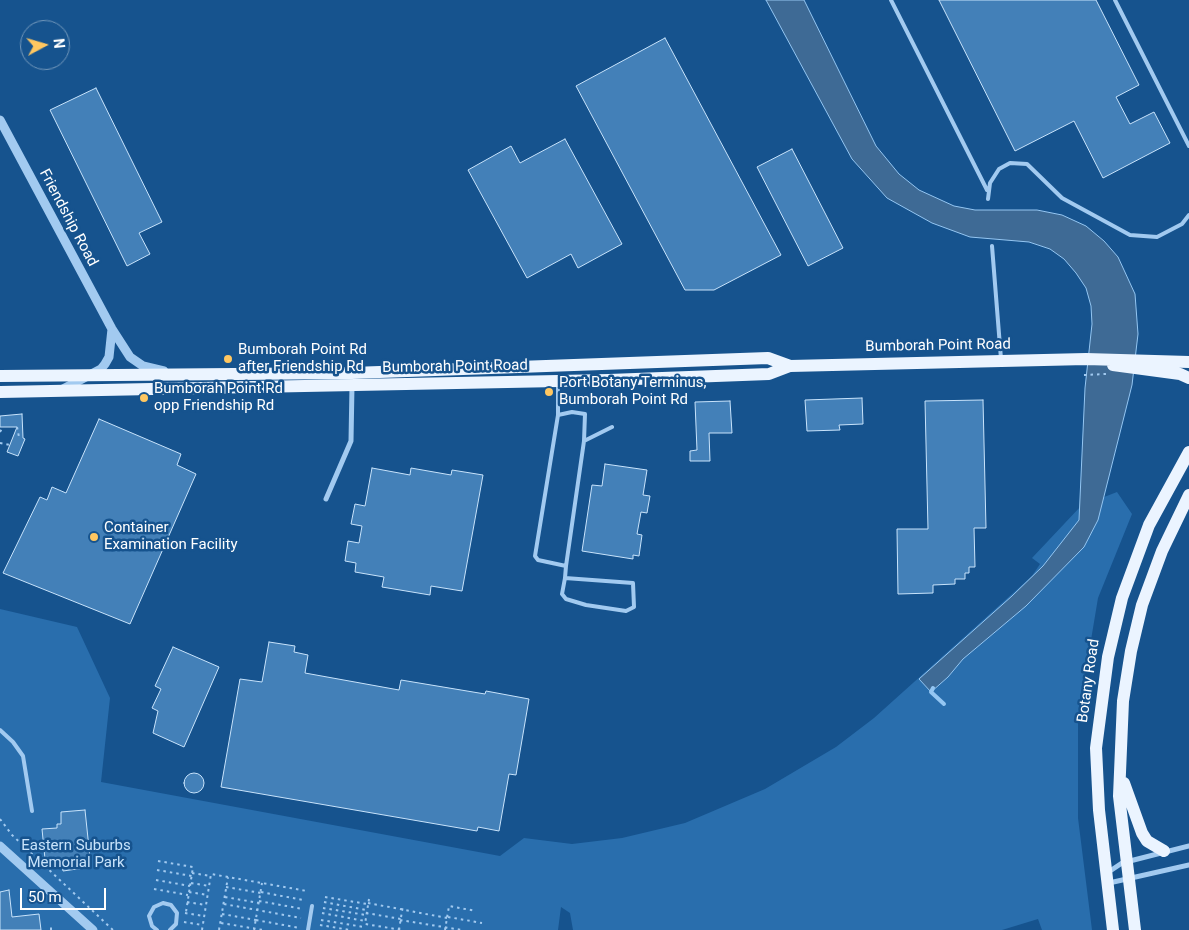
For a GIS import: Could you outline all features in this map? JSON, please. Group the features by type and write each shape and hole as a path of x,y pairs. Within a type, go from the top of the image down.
{"main road":[{"name":"Bumborah Point Road","path":"0,376 172,373 352,373 608,362 768,358 790,366"},
{"name":"Bumborah Point Road","path":"0,392 62,389 352,386 609,380 769,374 790,366 1086,359 1138,364 1189,362"},
{"name":"Bumborah Point Road","path":"1138,364 1189,378"},
{"name":"Botany Road","path":"1113,930 1099,810 1096,748 1108,657 1122,598 1146,532 1189,452"},
{"path":"1135,930 1119,796 1123,701 1136,627 1162,551 1189,495"},
{"path":"1119,763 1128,800 1142,833 1147,841 1164,851"}],"street":[{"name":"Friendship Road","path":"0,120 112,329 130,357 143,366 172,373"},
{"path":"62,389 101,369 109,357 112,329"},
{"path":"608,362 609,380"},
{"path":"326,499 351,441 352,373"},
{"path":"0,846 93,930"},
{"path":"1189,846 1126,862 1107,873 1106,881 1128,880 1189,865"}],"lane":[{"path":"891,0 987,190 988,199"},
{"path":"1115,0 1189,146"},
{"path":"987,190 999,168 1010,163 1027,164 1062,198 1130,235 1157,237 1182,224 1189,214"},
{"path":"992,246 1001,361"},
{"path":"558,381 558,415 536,556 538,560 566,566"},
{"path":"558,415 572,412 584,414 584,441 564,578 562,594 566,599 626,611 634,607 632,583 564,578"},
{"path":"584,441 612,427"},
{"path":"0,730 13,742 23,756 32,811"},
{"path":"157,930 152,926 150,916 154,906 163,903 171,905 177,913 178,922 173,929"},
{"path":"308,930 312,906"}],"path":[{"path":"0,432 2,427"},
{"path":"17,427 19,437"},
{"path":"0,443 10,445"},
{"path":"0,819 12,835 113,930"},
{"path":"158,861 193,867 183,929"},
{"path":"157,870 192,876"},
{"path":"192,872 307,891"},
{"path":"202,930 211,876"},
{"path":"219,930 228,877"},
{"path":"156,880 209,886"},
{"path":"254,929 262,883"},
{"path":"226,887 303,900"},
{"path":"154,889 208,896"},
{"path":"225,897 303,909"},
{"path":"325,897 482,923"},
{"path":"364,925 368,899"},
{"path":"187,902 206,906"},
{"path":"324,902 366,913"},
{"path":"224,904 301,918"},
{"path":"321,920 400,930 403,905"},
{"path":"445,929 449,906 476,911"},
{"path":"323,908 366,913 445,929 462,930"},
{"path":"185,913 204,916"},
{"path":"222,914 300,928"},
{"path":"322,914 364,925"},
{"path":"184,922 202,925"},
{"path":"220,922 262,930"},
{"path":"51,924 51,930"},
{"path":"320,925 350,930"}],"green space":[{"path":"1117,492 1132,514 1098,598 1078,718 1078,818 1092,930 1042,930 1038,919 1002,930 573,930 570,913 561,907 558,930 0,930 0,609 77,627 110,698 101,782 500,856 524,838 572,844 622,838 685,823 765,789 836,747 874,718 1032,576 1040,564 1032,558 1081,506"}],"shaded area":[{"path":"766,0 804,0 876,146 899,174 919,190 954,206 975,210 1037,210 1062,215 1086,226 1104,241 1118,257 1135,294 1138,334 1132,385 1098,520 1084,547 1026,606 963,659 948,677 931,692 919,679 1043,566 1079,520 1085,388 1092,324 1091,306 1086,288 1076,273 1064,259 1050,249 1029,242 970,237 932,223 887,198 852,159"}],"building":[{"path":"939,0 1096,0 1139,85 1116,97 1130,124 1154,112 1170,143 1103,178 1074,121 1015,151"},
{"path":"665,38 781,255 714,290 685,290 576,86"},
{"path":"96,88 162,222 139,233 150,254 127,266 50,110"},
{"path":"565,139 622,244 578,268 571,254 527,278 468,170 511,146 520,163"},
{"path":"792,149 843,248 808,266 757,167"},
{"path":"862,398 863,424 839,425 840,430 807,431 805,400"},
{"path":"983,400 986,528 974,528 975,567 969,567 969,573 965,573 965,579 955,579 955,584 933,585 933,593 898,594 897,529 928,529 925,401"},
{"path":"730,401 732,433 709,433 710,461 690,461 690,451 697,450 695,402"},
{"path":"22,414 23,438 25,439 18,456 7,452 17,427 0,427 0,416"},
{"name":"Container Examination Facility","path":"99,419 181,454 177,465 196,474 130,624 3,573 40,497 47,500 52,487 66,493"},
{"path":"605,464 647,470 643,495 650,496 647,513 641,512 637,534 642,535 639,556 633,555 633,559 582,551 592,485 602,486"},
{"path":"372,468 410,475 411,468 451,475 452,470 483,475 462,591 431,586 430,595 382,587 384,577 355,572 356,563 345,561 348,541 359,543 362,526 351,524 355,504 365,506"},
{"path":"269,642 295,646 294,652 308,655 305,673 399,690 401,680 485,694 486,691 529,699 516,775 509,774 499,831 478,827 477,831 221,787 240,679 262,682"},
{"path":"173,647 219,667 184,747 153,733 158,711 152,708 161,689 155,686"},
{"path":"194,773 201,776 204,783 201,790 194,793 187,790 184,783 187,776"},
{"name":"Eastern Suburbs Memorial Park","path":"85,810 91,867 63,871 61,858 45,859 42,829 57,828 57,824 61,824 61,812"},
{"path":"9,890 12,917 39,914 41,930 0,930 0,892"}],"waterway":[{"path":"933,688 931,692 944,704"}],"place":[{"name":"Bumborah Point Rd after Friendship Rd","path":"228,359"},
{"name":"Port Botany Terminus, Bumborah Point Rd","path":"549,392"},
{"name":"Bumborah Point Rd opp Friendship Rd","path":"144,398"},
{"name":"Container Examination Facility","path":"94,537"}]}
